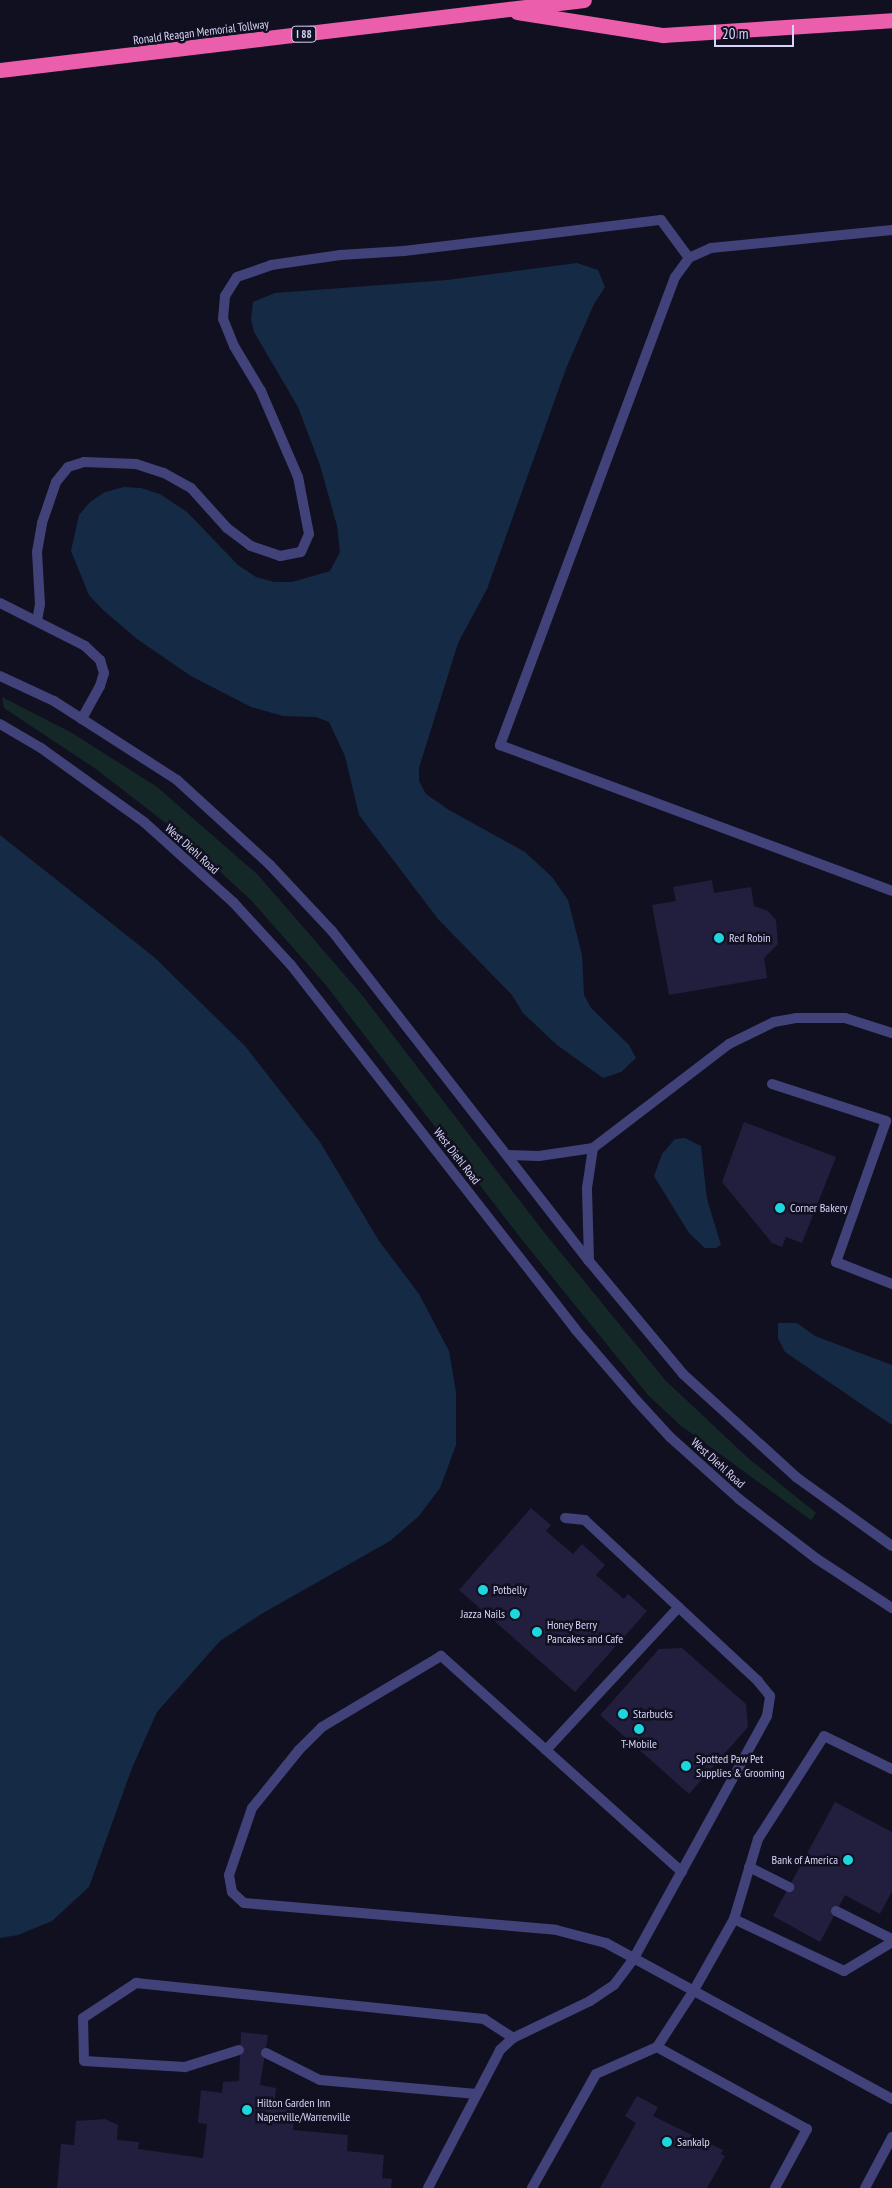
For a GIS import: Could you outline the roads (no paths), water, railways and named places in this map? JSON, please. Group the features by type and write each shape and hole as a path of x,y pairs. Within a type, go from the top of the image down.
{"highway":[{"name":"Ronald Reagan Memorial Tollway","path":"0,70 112,58 496,9 584,0"},
{"path":"496,9 663,35 892,20"}],"street":[{"path":"37,621 40,604 38,552 42,523 56,482 68,467 84,462 136,464 164,473 191,488 227,528 250,546 280,556 301,552 309,534 298,477 260,391 234,346 223,319 224,296 237,277 271,265 340,255 404,251 661,220 689,258"},
{"path":"892,230 711,248 689,258 675,276 500,744 892,891"},
{"path":"0,604 85,646 100,660 104,673 100,686 82,719"},
{"path":"0,676 54,701 177,780 270,865 332,931 589,1261 683,1374 736,1426 796,1477 892,1546"},
{"name":"West Diehl Road","path":"0,724 41,748 144,822 232,902 291,965 569,1321 670,1437 739,1499 817,1559 892,1608"},
{"path":"507,1155 546,1156 593,1148 729,1044 774,1022 796,1018 845,1018 892,1033"},
{"path":"772,1084 889,1122 836,1262 892,1284"},
{"path":"589,1261 587,1188 593,1148"},
{"path":"428,2188 500,2050 513,2038 590,2001 614,1985 634,1958 767,1716 770,1696 758,1681 585,1520 565,1518"},
{"path":"546,1750 679,1607"},
{"path":"682,1872 441,1656 322,1727 299,1750 252,1808 228,1875 232,1892 244,1903 556,1930 606,1943 892,2099"},
{"path":"532,2188 596,2074 657,2047 694,1990 734,1919 758,1839 824,1736 892,1769"},
{"path":"749,1867 789,1887"},
{"path":"836,1911 892,1941"},
{"path":"734,1919 844,1970 892,1941"},
{"path":"239,2050 185,2067 84,2061 83,2018 136,1984 484,2019 513,2038"},
{"path":"657,2047 807,2129 775,2188"},
{"path":"266,2052 320,2080 476,2094"},
{"path":"865,2188 892,2137"}],"water":[{"path":"577,263 598,270 605,287 594,304 567,366 487,589 458,643 419,768 419,781 426,794 449,810 525,852 552,877 568,900 582,955 584,995 591,1008 629,1045 636,1058 621,1072 603,1078 557,1045 523,1013 512,995 438,919 359,815 345,756 329,722 316,717 283,716 251,707 191,676 137,639 102,609 89,595 71,551 79,515 90,502 105,492 124,487 141,488 160,494 187,512 238,565 256,577 274,582 292,582 330,571 340,552 337,526 320,465 298,407 254,332 251,319 253,302 275,293 447,280"},
{"path":"0,835 154,957 245,1046 320,1142 379,1241 419,1294 449,1351 456,1392 456,1445 440,1488 419,1516 390,1541 263,1613 220,1641 157,1712 132,1768 89,1887 52,1921 18,1935 0,1938"},
{"path":"685,1138 701,1146 707,1199 721,1245 716,1248 705,1248 689,1233 654,1176 662,1154 675,1139"},
{"path":"778,1323 797,1323 815,1336 892,1365 892,1425 785,1352 778,1338"}],"place":[{"name":"Red Robin","path":"719,938"},
{"name":"Corner Bakery","path":"780,1208"},
{"name":"Potbelly","path":"483,1590"},
{"name":"Jazza Nails","path":"515,1614"},
{"name":"Honey Berry Pancakes and Cafe","path":"537,1632"},
{"name":"Starbucks","path":"623,1714"},
{"name":"T-Mobile","path":"639,1729"},
{"name":"Spotted Paw Pet Supplies & Grooming","path":"686,1766"},
{"name":"Bank of America","path":"848,1860"},
{"name":"Hilton Garden Inn Naperville/Warrenville","path":"247,2110"},
{"name":"Sankalp","path":"667,2142"}]}
